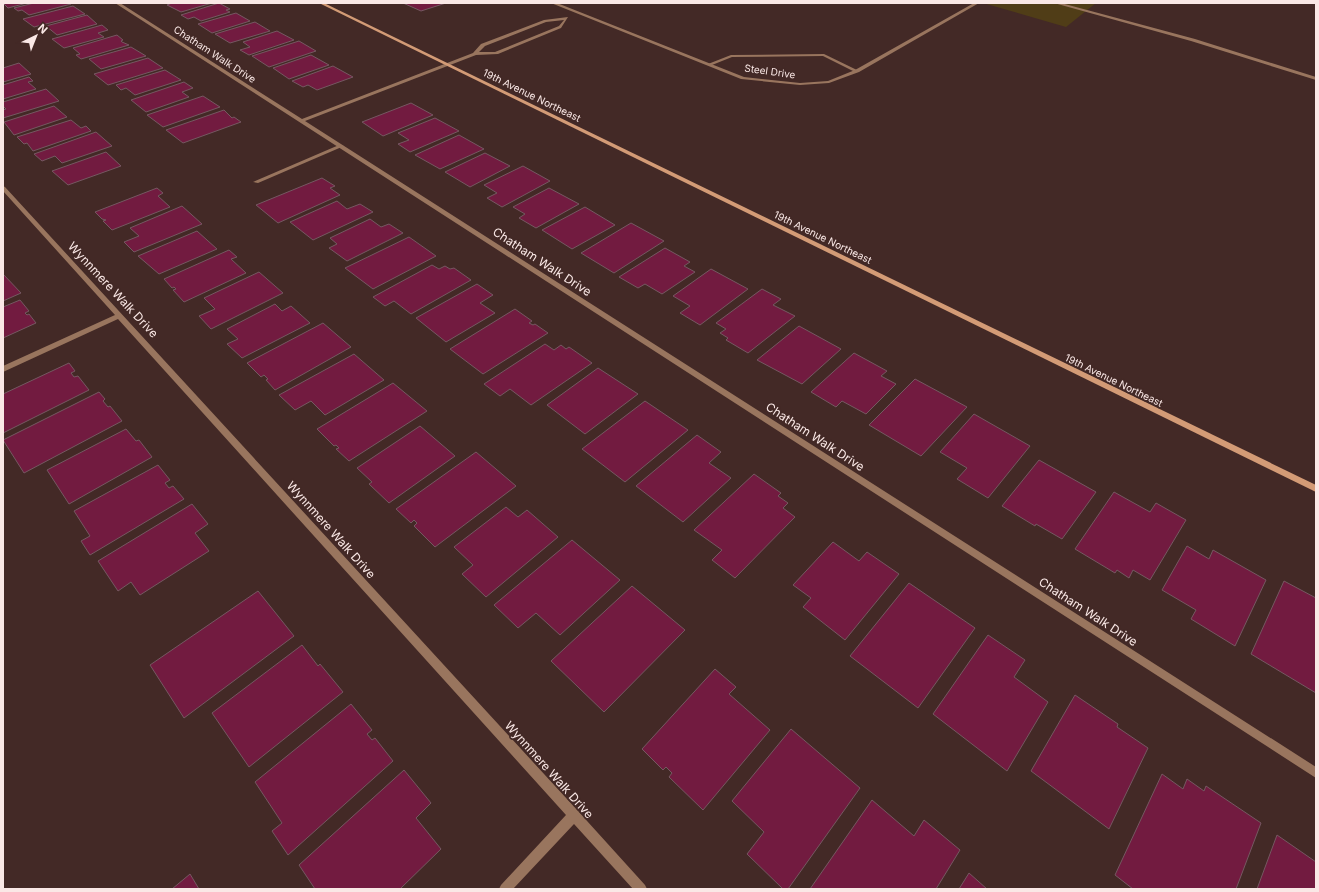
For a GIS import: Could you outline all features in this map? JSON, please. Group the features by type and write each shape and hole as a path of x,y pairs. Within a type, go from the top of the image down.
{"street":[{"name":"Chatham Walk Drive","path":"117,3 1316,773"},
{"name":"19th Avenue Northeast","path":"321,3 1316,489"},
{"name":"Steel Drive","path":"553,3 743,78 800,84 829,82 856,71 977,3"},
{"path":"1056,3 1193,40 1316,79"},
{"path":"475,54 482,45 545,20 567,18 580,13"},
{"path":"301,121 475,54 496,53 560,27 567,18"},
{"path":"710,64 731,56 824,55 856,71"},
{"path":"256,182 341,146"},
{"name":"Wynnmere Walk Drive","path":"3,188 119,316 141,337 641,889"},
{"path":"3,369 119,316"},
{"path":"505,889 574,815"}],"shaded area":[{"path":"983,3 1096,3 1066,27"}],"building":[{"path":"3,3 27,3 8,8"},
{"path":"34,3 71,4 29,15 22,10 18,11 14,8"},
{"path":"172,3 212,3 181,12 167,5"},
{"path":"219,3 230,9 226,10 230,12 201,21 194,17 188,19 181,15"},
{"path":"403,3 446,3 421,11"},
{"path":"73,6 85,14 34,27 23,19"},
{"path":"236,13 250,21 212,33 198,24"},
{"path":"87,15 97,24 57,35 46,26"},
{"path":"255,22 270,31 230,43 215,34"},
{"path":"102,25 108,30 98,33 104,37 64,48 52,39"},
{"path":"277,31 294,40 249,55 240,50 250,47 243,42"},
{"path":"117,35 123,40 121,41 122,42 129,45 81,59 76,55 80,54 73,48"},
{"path":"299,41 316,51 269,67 252,56"},
{"path":"131,47 146,56 101,69 89,59"},
{"path":"311,55 329,65 289,79 273,68"},
{"path":"148,58 163,68 108,85 94,74"},
{"path":"19,63 31,74 3,82 3,68"},
{"path":"333,66 353,77 317,90 308,85 303,87 292,81"},
{"path":"165,70 181,80 135,95 126,88 121,90 116,85"},
{"path":"29,77 33,81 28,82 36,89 3,99 3,85"},
{"path":"184,82 193,88 182,92 189,97 146,112 131,100"},
{"path":"46,89 59,101 3,118 3,110 6,109 3,106 3,102"},
{"path":"203,96 220,107 163,127 147,115"},
{"path":"411,103 433,115 383,136 362,122"},
{"path":"54,106 67,117 14,135 4,122"},
{"path":"224,110 232,118 234,117 241,122 183,143 166,130"},
{"path":"435,118 459,131 410,152 398,144 409,140 398,133"},
{"path":"71,120 81,128 86,126 91,131 33,151 27,143 24,144 17,137"},
{"path":"96,132 112,146 62,163 55,156 42,161 34,154"},
{"path":"459,135 484,149 440,169 415,155"},
{"path":"106,152 121,166 68,185 52,171"},
{"path":"485,153 510,166 470,187 445,172"},
{"path":"523,166 550,181 502,207 487,198 497,193 484,185"},
{"path":"322,178 335,186 330,188 340,195 278,223 256,205"},
{"path":"157,188 163,193 158,196 170,207 112,230 103,221 106,220 102,219 95,212"},
{"path":"549,188 579,204 536,228 519,218 525,214 513,207"},
{"path":"337,201 347,209 360,204 373,212 313,240 290,222"},
{"path":"182,206 202,224 134,252 124,242 139,236 130,228"},
{"path":"585,207 615,225 572,249 542,230"},
{"path":"370,219 381,227 389,224 403,233 347,261 329,248 337,244 330,238"},
{"path":"631,223 664,241 614,273 581,253"},
{"path":"197,231 217,249 159,274 138,256"},
{"path":"409,237 436,256 373,289 345,268"},
{"path":"665,248 690,262 684,266 695,272 662,294 645,284 638,288 619,277"},
{"path":"229,250 237,257 231,259 246,273 184,302 173,290 176,289 174,287 172,288 164,279"},
{"path":"432,265 439,269 445,266 450,269 454,268 471,280 411,314 394,301 385,306 373,297"},
{"path":"711,269 748,289 700,325 680,313 690,306 673,296"},
{"path":"259,272 283,293 211,329 199,316 215,309 204,298"},
{"path":"3,274 21,293 3,301"},
{"path":"477,284 493,295 480,303 495,313 446,342 416,318"},
{"path":"762,289 781,299 773,305 795,316 748,353 726,340 728,338 720,333 726,329 716,323"},
{"path":"20,300 29,311 25,313 27,315 29,314 36,323 3,338 3,307"},
{"path":"275,304 282,311 291,306 310,323 242,358 227,344 238,339 227,329"},
{"path":"515,309 532,321 529,323 533,325 535,324 548,333 483,374 450,349"},
{"path":"323,323 351,347 275,390 266,380 268,379 264,375 261,377 247,363"},
{"path":"799,326 841,349 802,384 757,360"},
{"path":"545,344 554,350 561,345 566,349 569,347 592,363 531,405 510,389 500,396 484,384"},
{"path":"854,353 887,371 881,376 896,384 866,414 842,401 836,407 811,392"},
{"path":"354,354 384,380 325,415 311,401 295,410 279,395"},
{"path":"69,363 75,371 71,373 74,377 78,376 89,390 3,433 3,394"},
{"path":"598,368 638,394 585,434 547,405"},
{"path":"915,379 967,407 921,456 869,425"},
{"path":"393,383 427,411 349,461 336,449 339,448 336,445 334,446 317,429"},
{"path":"99,392 105,399 103,401 108,407 110,406 122,421 24,473 3,440"},
{"path":"645,401 688,430 625,482 582,449"},
{"path":"974,414 1030,446 988,498 957,479 967,468 940,452"},
{"path":"420,426 455,456 389,503 369,484 372,482 357,468"},
{"path":"126,429 136,441 139,440 152,457 69,504 47,470"},
{"path":"697,435 721,452 709,463 731,478 683,522 636,486"},
{"path":"476,452 516,486 435,547 414,526 417,523 414,520 411,523 396,509"},
{"path":"1039,460 1096,492 1062,539 1036,524 1035,526 1002,506"},
{"path":"158,465 170,480 165,483 169,488 173,486 184,499 90,555 81,541 90,536 74,511"},
{"path":"754,474 781,493 778,496 788,503 783,508 795,517 735,578 712,560 722,550 694,530"},
{"path":"1114,492 1150,512 1156,503 1186,520 1150,580 1133,570 1129,578 1117,570 1115,573 1075,549"},
{"path":"192,504 208,524 195,533 209,551 140,595 131,582 118,591 98,561"},
{"path":"506,507 518,517 527,510 558,537 486,597 462,574 473,565 454,547"},
{"path":"572,540 620,580 560,635 536,613 518,628 494,605"},
{"path":"833,542 859,561 867,552 899,574 845,640 803,607 811,598 793,585"},
{"path":"1187,546 1209,559 1213,550 1266,580 1235,646 1191,619 1196,610 1162,590"},
{"path":"1284,581 1316,598 1316,693 1251,654"},
{"path":"909,583 975,628 918,708 850,656"},
{"path":"632,586 685,630 604,712 551,661"},
{"path":"258,591 294,636 184,718 150,665"},
{"path":"988,635 1025,660 1014,677 1048,702 1007,771 933,714"},
{"path":"302,645 318,666 320,664 343,692 249,767 212,713"},
{"path":"715,669 736,687 729,694 770,730 703,810 669,777 672,773 666,767 663,770 642,749"},
{"path":"1075,695 1118,724 1117,727 1148,748 1109,829 1031,771"},
{"path":"351,704 372,730 367,734 372,740 375,738 393,761 288,855 272,831 282,823 255,782"},
{"path":"791,729 860,788 788,889 783,889 747,854 764,832 732,801"},
{"path":"404,770 431,803 416,818 441,849 400,889 315,889 299,865"},
{"path":"1162,774 1183,789 1187,779 1204,791 1206,786 1261,823 1236,889 1133,889 1115,875"},
{"path":"872,800 914,836 924,820 960,850 936,889 810,889"},
{"path":"1277,835 1316,862 1316,889 1257,889"},
{"path":"969,873 987,889 959,889"},
{"path":"190,874 199,889 172,889"}]}
